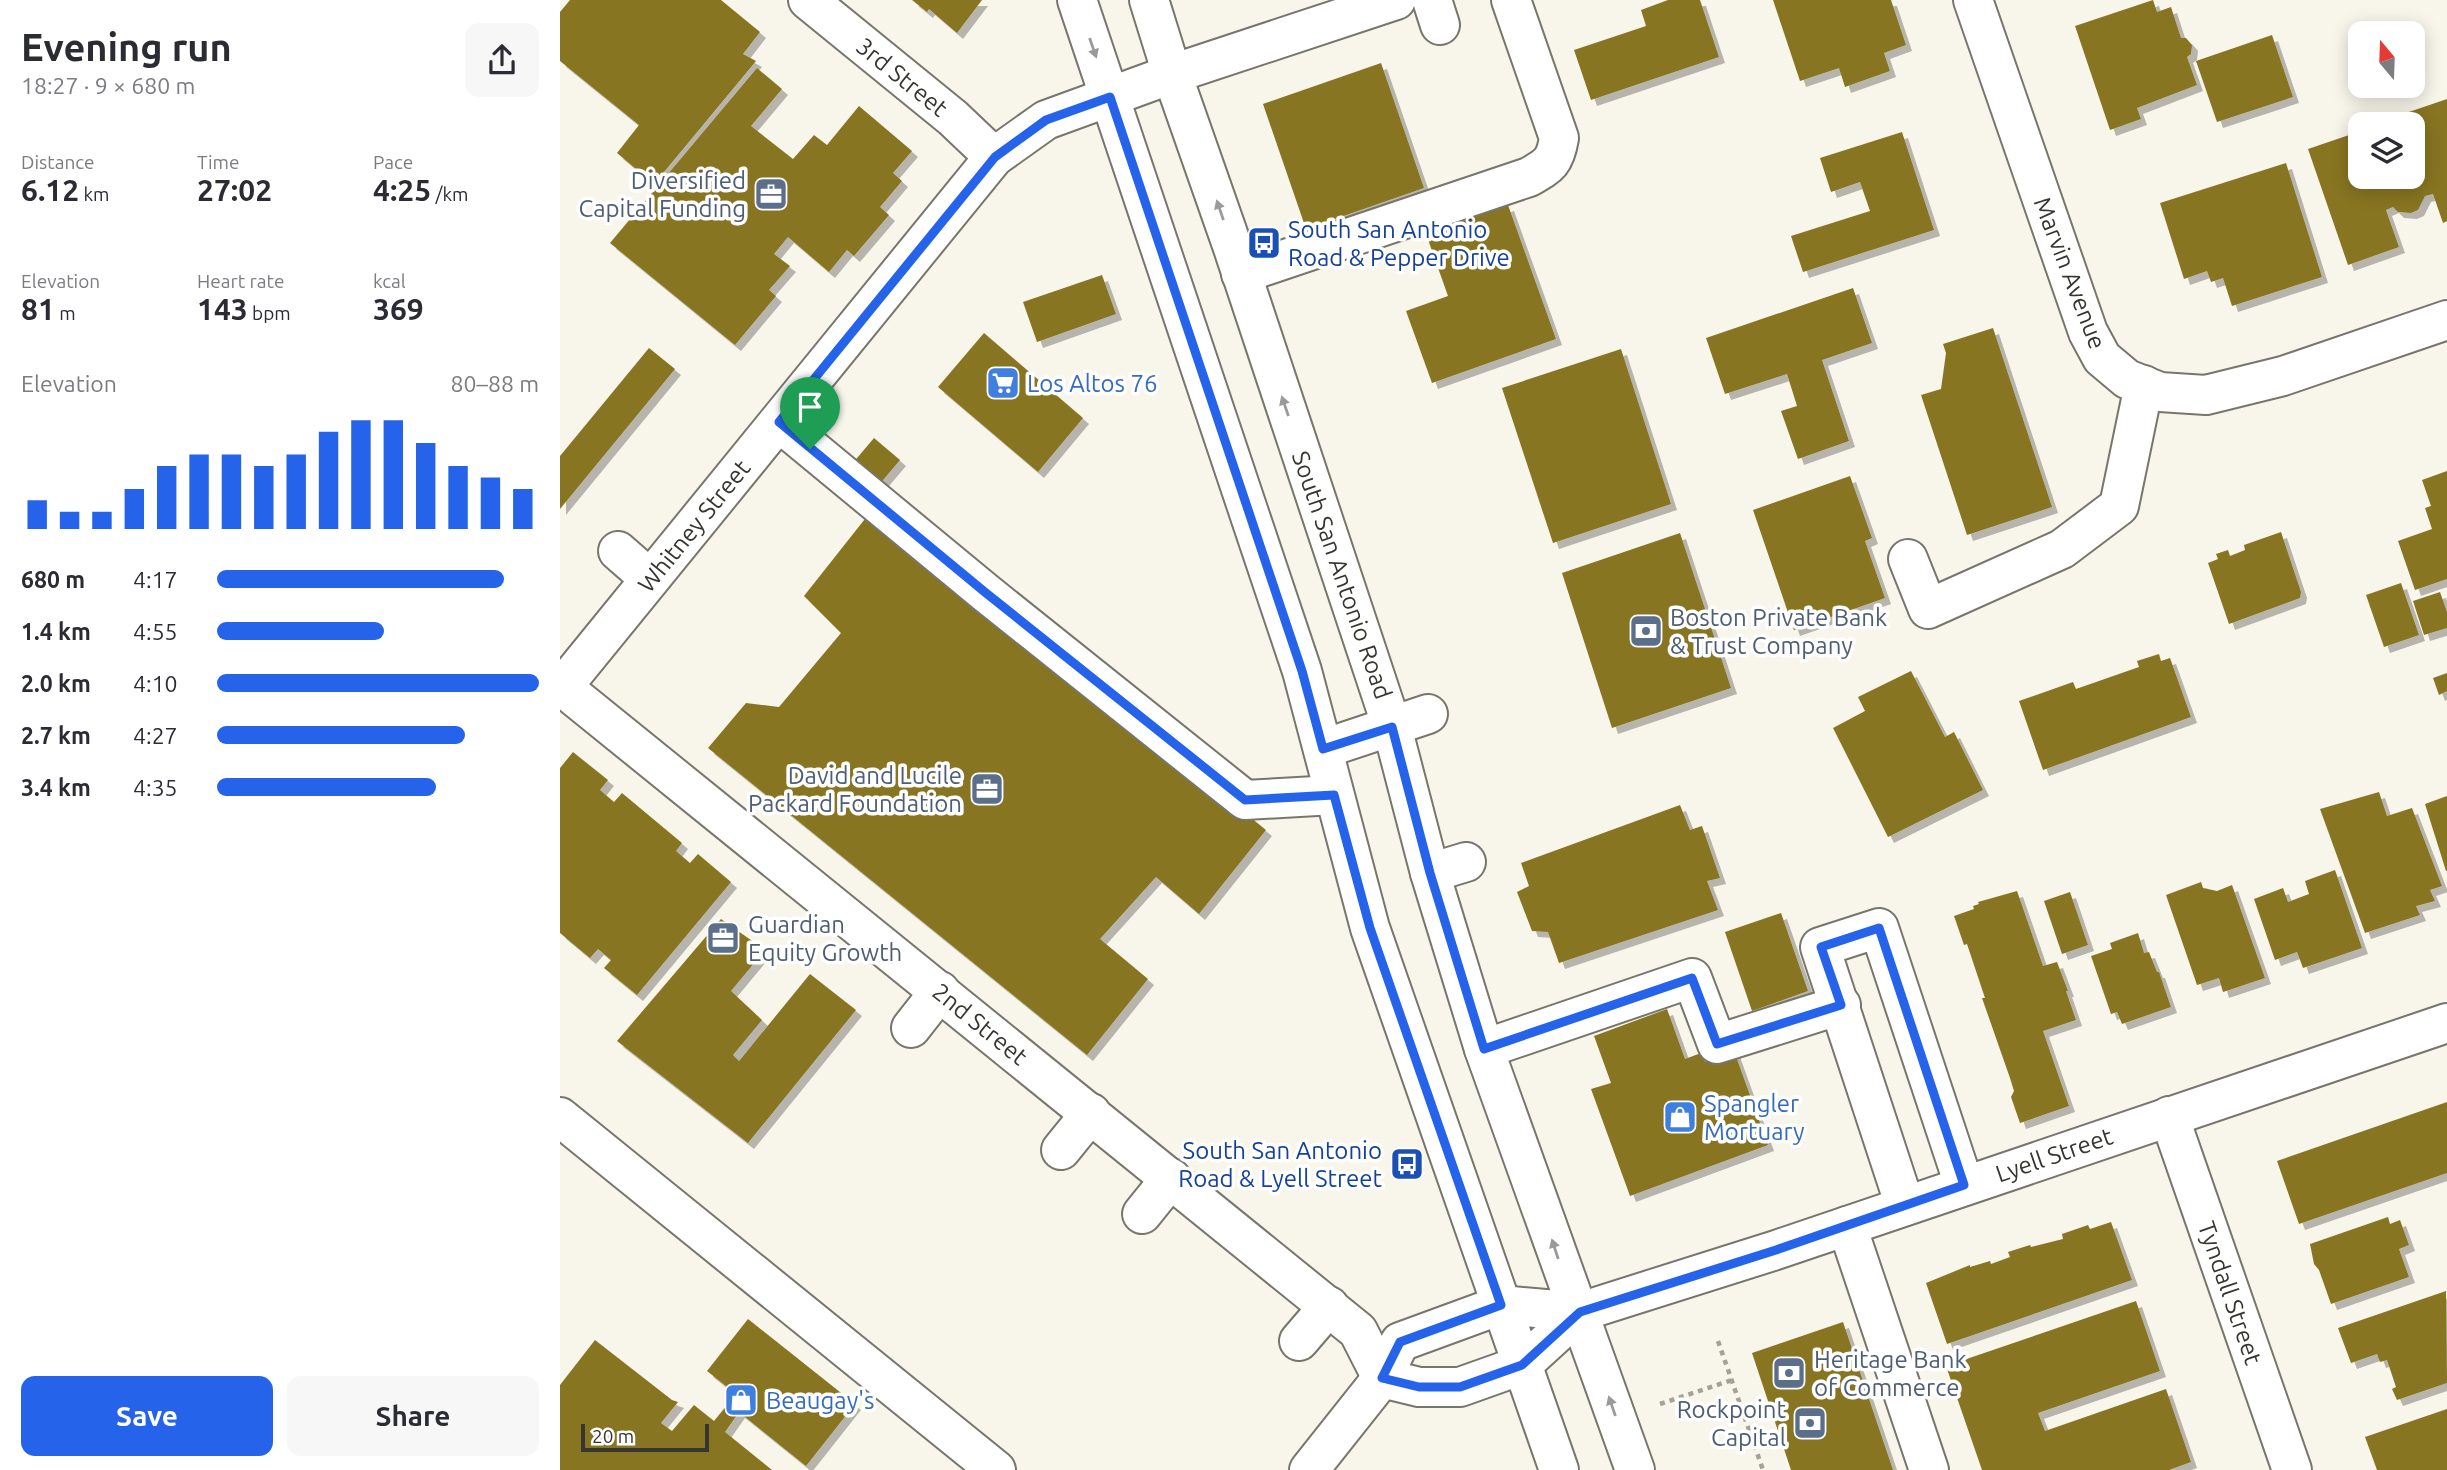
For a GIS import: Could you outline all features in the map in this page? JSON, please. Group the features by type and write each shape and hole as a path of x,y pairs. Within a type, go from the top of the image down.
{"street":[{"name":"3rd Street","path":"808,0 953,118 995,157"},
{"path":"1077,0 1302,671 1370,928 1559,1470"},
{"name":"South San Antonio Road","path":"1149,0 1392,727 1430,873 1484,1049 1559,1264 1580,1312 1634,1470"},
{"name":"Whitney Street","path":"561,688 995,157 1046,120 1172,74 1396,0"},
{"path":"1241,274 1529,177 1545,168 1556,157 1559,138 1511,0"},
{"name":"Marvin Avenue","path":"1973,0 2088,332 2102,358 2127,379 2160,392 2206,395 2283,376 2447,320"},
{"path":"1908,559 1928,609 2062,550 2119,506 2144,385"},
{"path":"779,422 965,576 1245,800 1334,795"},
{"path":"618,551 650,579"},
{"name":"2nd Street","path":"561,688 1329,1306 1358,1331 1382,1378"},
{"path":"1323,749 1428,714"},
{"path":"1430,873 1466,862"},
{"path":"1905,1206 1821,947 1879,928 1964,1185"},
{"path":"1484,1049 1692,978 1717,1044 1841,1005"},
{"path":"911,1028 940,992"},
{"name":"Lyell Street","path":"1309,1470 1382,1378 1400,1342 1501,1305 1580,1312 1847,1226 2447,1023"},
{"path":"1061,1150 1091,1114"},
{"name":"Tyndall Street","path":"2169,1116 2292,1470"},
{"path":"560,1117 996,1470"},
{"path":"1142,1214 1171,1178"},
{"path":"1847,1226 1929,1470"},
{"path":"1299,1341 1329,1306"},
{"name":"Lyell Street","path":"1382,1378 1419,1387 1460,1387 1522,1365 1580,1312"}],"path":[{"path":"1718,1342 1763,1470"},
{"path":"1660,1404 1732,1380"}],"building":[{"path":"570,0 721,0 760,32 743,54 756,61 654,184 617,153 639,125 560,61 560,12"},
{"path":"912,0 982,0 957,33 929,9 927,12"},
{"path":"1668,0 1700,0 1719,57 1591,100 1574,50 1646,26 1641,10"},
{"path":"1773,0 1891,0 1906,45 1884,53 1890,71 1845,87 1839,68 1800,81"},
{"path":"2153,0 2157,12 2171,7 2181,38 2186,38 2192,45 2191,54 2187,57 2197,85 2137,108 2141,119 2110,130 2075,26"},
{"path":"2272,35 2293,97 2217,122 2196,61"},
{"path":"1381,63 1424,188 1306,229 1263,104"},
{"name":"Diversified Capital Funding","path":"757,68 782,89 751,126 793,159 814,135 827,145 859,106 912,151 893,173 902,181 880,207 889,215 854,256 847,250 829,272 788,237 774,254 790,266 769,290 776,296 735,345 610,243"},
{"path":"2447,99 2447,221 2443,223 2433,194 2425,196 2418,210 2411,213 2398,212 2393,207 2386,210 2399,247 2348,265 2308,149 2348,135 2348,189 2425,189 2425,112 2409,112"},
{"path":"1902,132 1934,230 1803,272 1791,236 1870,211 1860,182 1831,192 1820,158"},
{"path":"2286,163 2322,277 2232,306 2223,278 2211,282 2207,271 2184,279 2160,203"},
{"path":"1508,205 1556,339 1432,383 1406,311 1448,296 1426,234"},
{"name":"Los Altos 76","path":"1102,275 1116,314 1037,342 1023,302"},
{"path":"1853,288 1872,343 1822,360 1849,441 1798,459 1781,411 1797,406 1787,374 1725,394 1706,338"},
{"path":"1993,328 2052,507 1967,535 1921,395 1941,389 1946,353 1943,344"},
{"path":"984,333 1083,418 1038,472 938,387"},
{"path":"649,348 675,369 560,509 560,456"},
{"path":"1621,349 1671,504 1553,543 1502,388"},
{"path":"874,438 900,460 878,486 852,464"},
{"path":"2447,471 2447,579 2415,590 2398,541 2432,529 2425,508 2431,506 2422,480"},
{"path":"1850,476 1872,538 1865,541 1885,598 1794,630 1753,510"},
{"name":"David and Lucile Packard Foundation","path":"872,510 1266,830 1199,914 1156,877 1100,939 1148,979 1087,1055 708,748 746,703 779,707 841,633 804,596"},
{"path":"2281,532 2301,592 2300,598 2229,624 2208,563 2218,559 2216,554 2228,550 2230,556 2245,550 2244,545"},
{"name":"Boston Private Bank & Trust Company","path":"1680,533 1731,688 1612,728 1562,573"},
{"path":"2401,583 2419,635 2384,647 2366,595"},
{"path":"2440,592 2447,612 2447,628 2424,635 2413,601"},
{"path":"2159,654 2161,661 2170,658 2191,717 2043,770 2019,701 2073,682 2076,689 2139,667 2137,661"},
{"path":"1911,671 1945,737 1954,732 1983,790 1888,837 1833,728 1865,711 1858,697"},
{"path":"2447,673 2447,691 2439,695 2433,678"},
{"path":"573,752 608,780 600,790 614,802 622,793 682,843 676,851 690,863 698,854 731,882 637,995 604,968 611,960 598,949 590,958 560,933 560,768"},
{"path":"2379,792 2387,816 2412,808 2442,886 2430,890 2435,901 2416,906 2420,915 2365,933 2320,809"},
{"path":"2447,796 2447,871 2446,871 2425,804"},
{"path":"1680,805 1690,830 1702,826 1720,878 1707,881 1718,910 1559,963 1548,932 1532,931 1517,892 1529,886 1521,863"},
{"path":"2335,870 2362,948 2303,968 2297,952 2275,960 2254,899 2283,888 2288,902 2309,894 2305,881"},
{"path":"2201,882 2203,888 2217,891 2232,885 2265,978 2223,992 2219,978 2197,985 2166,895"},
{"path":"2017,891 2043,966 2057,962 2076,1020 2043,1031 2069,1106 2020,1123 2011,1097 2014,1091 1982,998 1985,998 1967,944 1964,945 1954,916 1974,909 1973,906 1979,904 1978,902"},
{"path":"2070,892 2088,945 2062,954 2044,901"},
{"path":"1781,913 1808,991 1752,1011 1725,932"},
{"path":"721,919 765,950 731,991 762,1020 733,1055 739,1061 810,974 856,1010 748,1143 617,1041"},
{"path":"2138,933 2144,953 2149,952 2159,972 2171,1007 2122,1024 2117,1012 2111,1014 2091,956 2112,949 2110,943"},
{"name":"Spangler Mortuary","path":"1667,1009 1685,1059 1701,1053 1705,1062 1734,1051 1768,1145 1630,1196 1591,1089 1611,1083 1594,1036"},
{"path":"2447,1102 2447,1173 2299,1224 2277,1161"},
{"path":"2388,1217 2390,1224 2400,1220 2409,1245 2399,1249 2409,1277 2331,1304 2319,1270 2314,1264 2310,1244"},
{"path":"2111,1222 2132,1280 1947,1344 1926,1283 1970,1265 1990,1261 1991,1264 2010,1257 2008,1252 2063,1239 2062,1234 2088,1225 2090,1229"},
{"path":"2446,1291 2447,1383 2397,1400 2392,1389 2396,1387 2387,1360 2380,1362 2377,1354 2351,1363 2338,1328"},
{"path":"2136,1301 2160,1371 2038,1413 2045,1431 2166,1389 2191,1462 2169,1470 1982,1470 1946,1366"},
{"path":"748,1319 855,1404 806,1466 739,1412 725,1432 772,1470 560,1470 560,1385 595,1340 678,1402 661,1423 672,1431 694,1405 714,1421 736,1394 707,1371"},
{"path":"1843,1322 1893,1470 1791,1470 1752,1353"},
{"path":"2447,1409 2447,1470 2377,1470 2365,1437"}],"place":[{"name":"Diversified Capital Funding","path":"771,194"},
{"name":"South San Antonio Road & Pepper Drive","path":"1264,243"},
{"name":"Los Altos 76","path":"1003,383"},
{"name":"Boston Private Bank & Trust Company","path":"1646,631"},
{"name":"David and Lucile Packard Foundation","path":"987,789"},
{"name":"Guardian Equity Growth","path":"723,938"},
{"name":"Spangler Mortuary","path":"1680,1117"},
{"name":"South San Antonio Road & Lyell Street","path":"1407,1164"},
{"name":"Heritage Bank of Commerce","path":"1789,1373"},
{"name":"Beaugay's","path":"741,1400"},
{"name":"Rockpoint Capital","path":"1810,1423"}],"route":[{"path":"1110,97 1302,671 1323,749 1392,727 1430,873 1484,1049 1692,978 1717,1044 1841,1005 1821,947 1879,928 1964,1185 1776,1250 1580,1312 1522,1365 1460,1387 1419,1387 1382,1378 1400,1342 1501,1305 1370,928 1334,795 1245,800 810,449 779,422 995,157 1046,120 1110,97"}]}
